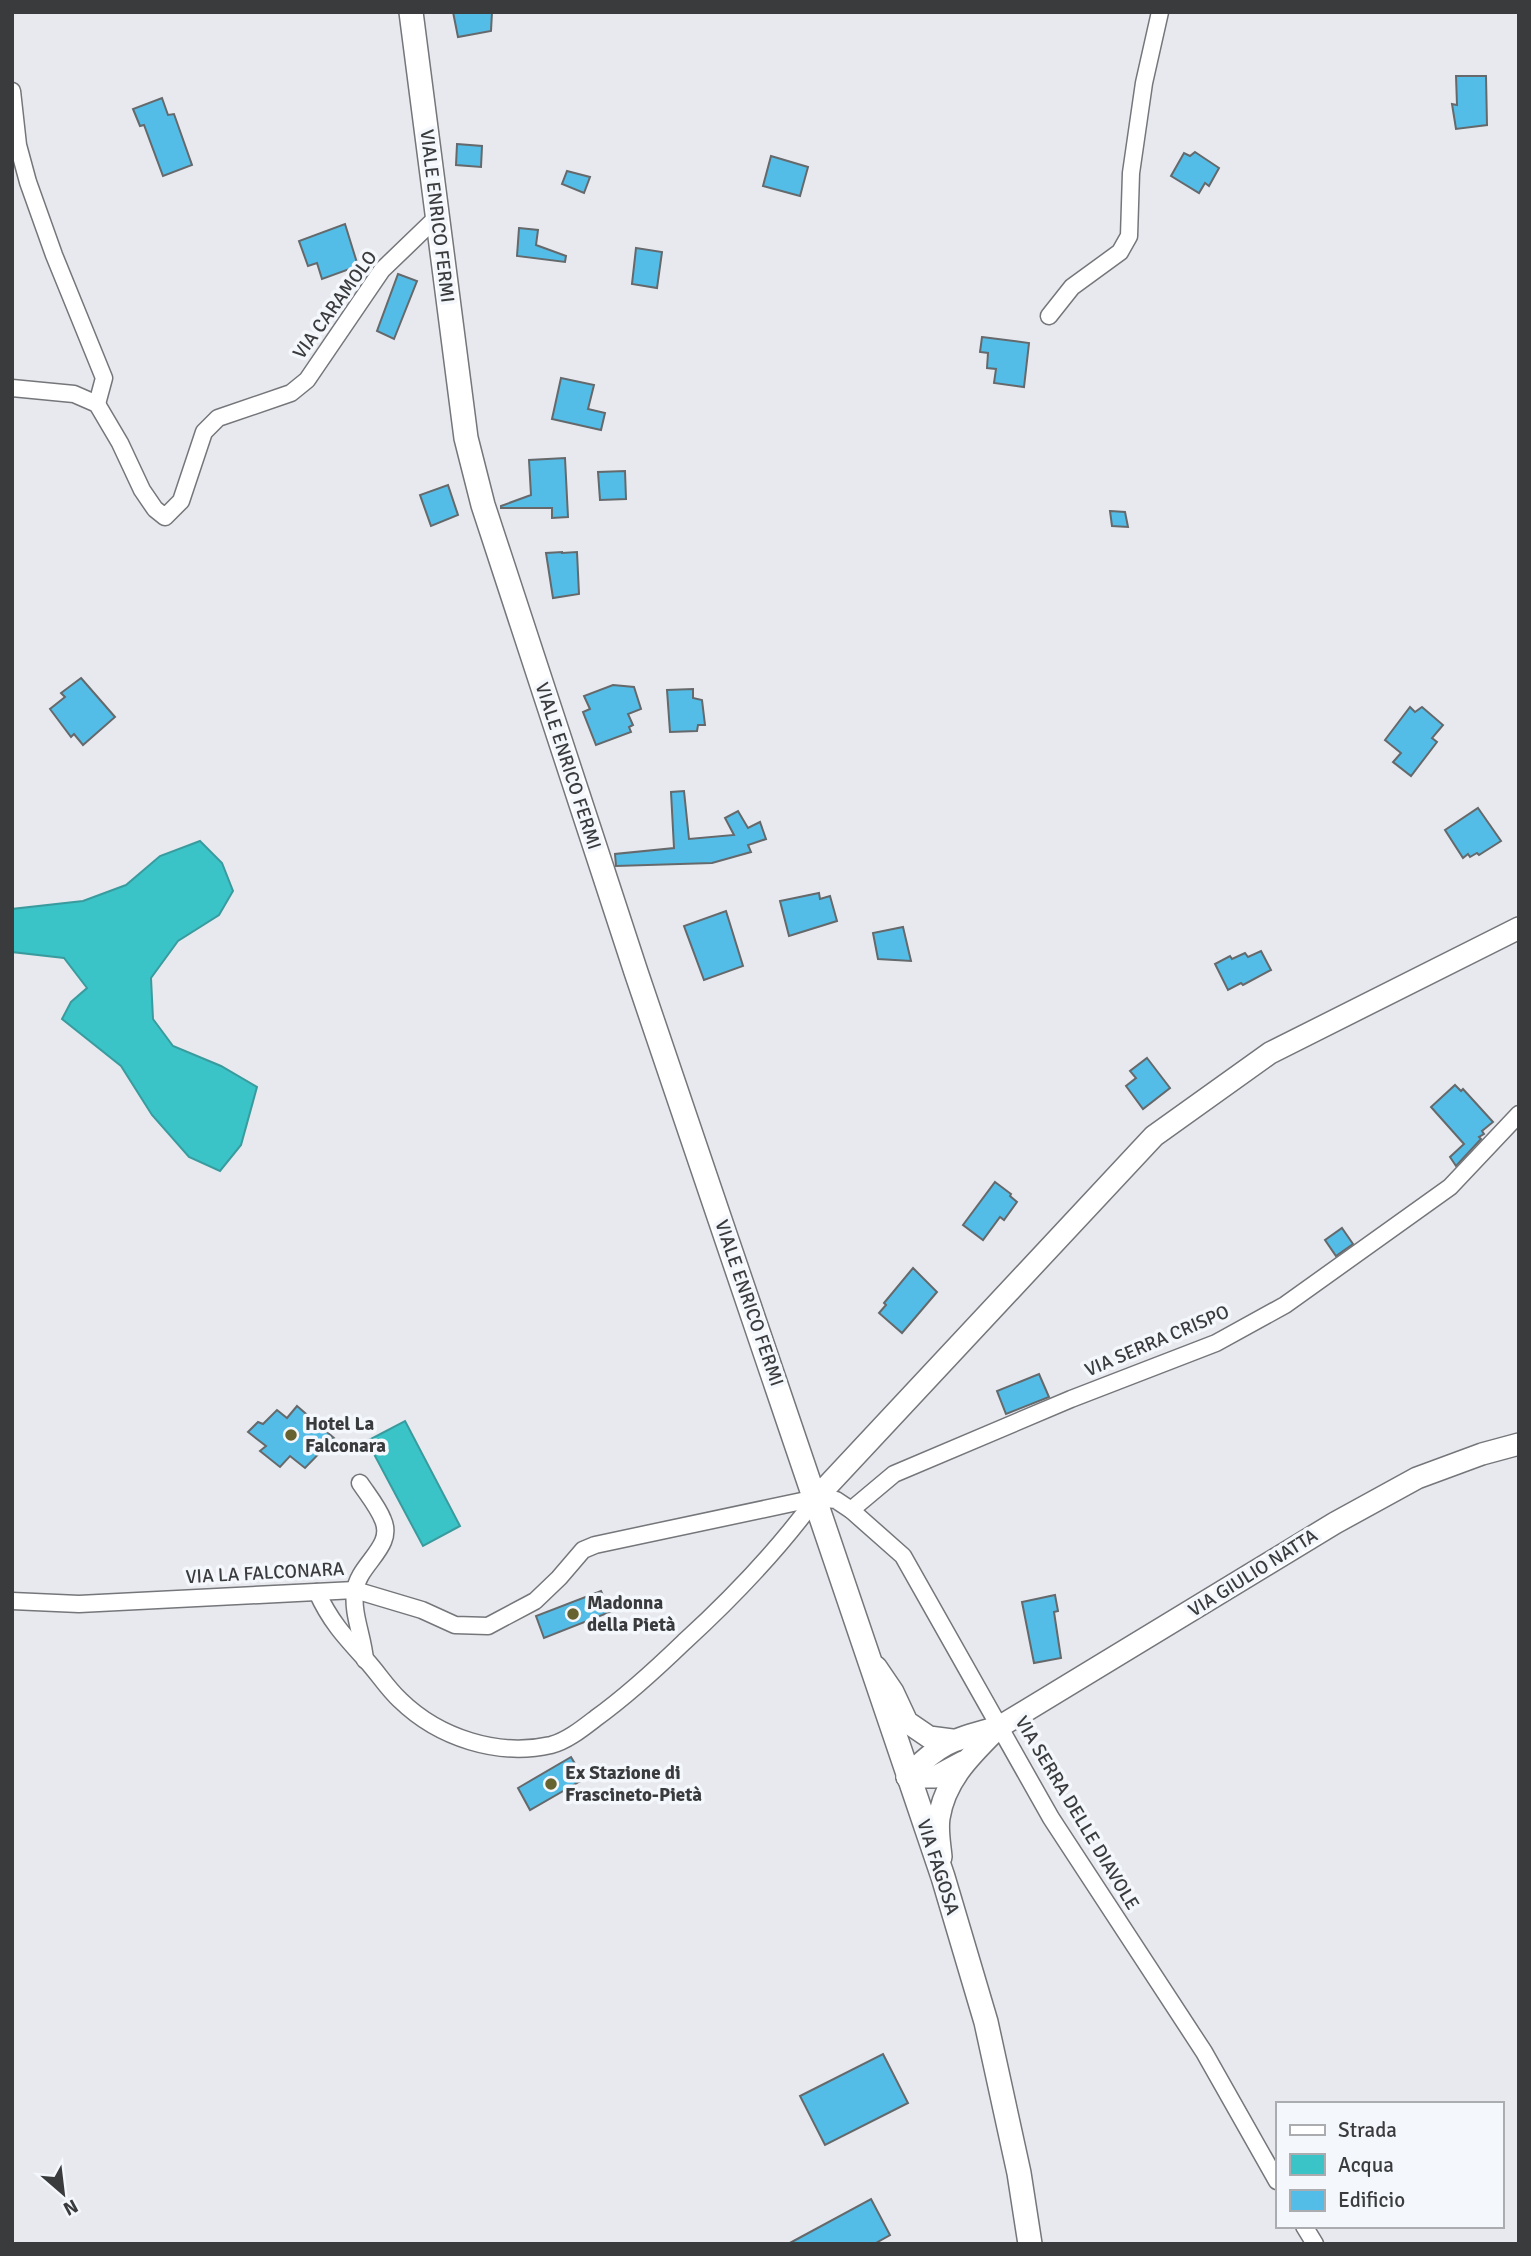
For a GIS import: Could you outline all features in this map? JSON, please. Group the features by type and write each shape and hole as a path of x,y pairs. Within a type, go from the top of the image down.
{"main road":[{"name":"VIALE ENRICO FERMI","path":"411,12 466,438 483,505 636,972 816,1497"},
{"name":"VIA FAGOSA","path":"816,1497 943,1877 986,2022 1019,2173 1030,2244"}],"street":[{"path":"1049,316 1072,287 1120,252 1129,236 1133,160 1144,83 1160,12"},
{"path":"12,91 18,145 28,182 54,255 104,377 97,404 74,394 12,387"},
{"name":"VIA CARAMOLO","path":"97,404 120,443 142,490 155,509 165,517 181,501 204,432 218,418 291,393 307,380 382,270 437,217"},
{"path":"317,1592 328,1616 349,1644 400,1700 425,1721 457,1738 495,1746 524,1748 554,1745 579,1731 628,1695 710,1618 790,1534 816,1497 1154,1136 1270,1053 1519,928"},
{"name":"VIA SERRA CRISPO","path":"851,1510 894,1474 1071,1399 1216,1343 1285,1305 1450,1187 1519,1114"},
{"name":"VIA GIULIO NATTA","path":"999,1727 1346,1516 1417,1478 1482,1454 1519,1444"},
{"path":"360,1483 384,1522 384,1543 363,1569 355,1590 354,1608 363,1640 365,1660"},
{"name":"VIA SERRA DELLE DIAVOLE","path":"816,1497 836,1500 851,1510 903,1556 1051,1818 1204,2052 1276,2179"},
{"name":"VIA LA FALCONARA","path":"12,1601 79,1604 355,1590 422,1610 455,1625 488,1626 535,1601 583,1550 595,1545 816,1497"},
{"path":"870,1659 893,1692 906,1722 929,1737 952,1740"},
{"path":"908,1777 927,1755 952,1740 999,1727"},
{"path":"908,1777 935,1777 963,1762 999,1727"},
{"path":"943,1877 938,1821 946,1794 963,1762"},
{"path":"1305,2228 1314,2244"}],"water":[{"path":"200,841 222,863 233,891 219,915 178,941 151,978 153,1019 173,1046 221,1066 257,1087 241,1145 220,1171 189,1157 152,1115 121,1066 62,1019 71,1002 87,988 64,958 12,952 12,909 83,901 126,885 160,856"},
{"path":"405,1421 460,1526 423,1546 367,1441"}],"building":[{"path":"453,12 492,12 491,31 458,37"},
{"path":"1456,76 1486,76 1487,125 1456,129 1452,104 1457,105"},
{"path":"162,98 168,115 174,114 192,165 163,176 144,125 140,126 133,109"},
{"path":"457,144 482,146 481,167 456,165"},
{"path":"1195,152 1219,168 1209,186 1205,183 1199,193 1171,176 1184,153 1190,156"},
{"path":"771,156 808,167 800,196 763,186"},
{"path":"567,171 590,177 584,193 562,184"},
{"path":"345,224 358,266 322,279 317,263 308,266 299,241"},
{"path":"519,228 538,230 536,245 566,256 565,262 517,256"},
{"path":"636,248 662,252 657,288 632,284"},
{"path":"398,274 417,281 394,339 377,331"},
{"path":"982,337 1029,343 1024,387 994,383 996,369 987,368 988,353 980,352"},
{"path":"561,378 594,385 588,409 605,413 601,430 552,419"},
{"path":"565,458 568,517 552,518 552,508 501,508 531,495 529,460"},
{"path":"625,471 626,499 600,500 598,472"},
{"path":"448,485 458,515 431,526 420,495"},
{"path":"1110,511 1125,512 1128,527 1112,526"},
{"path":"577,552 579,594 553,598 546,553"},
{"path":"81,678 115,717 83,745 74,734 71,737 50,709 65,697 61,693"},
{"path":"613,685 634,687 641,709 628,714 633,725 629,727 631,732 596,745 583,712 590,709 584,696"},
{"path":"693,689 693,698 702,700 705,725 698,725 697,731 670,732 667,690"},
{"path":"1410,707 1415,712 1422,707 1443,725 1432,738 1437,742 1411,776 1393,762 1401,753 1385,740"},
{"path":"684,791 689,839 734,835 725,818 738,811 748,828 760,822 766,839 748,845 751,852 712,863 616,866 615,854 674,848 671,792"},
{"path":"1478,808 1501,841 1479,855 1477,853 1470,857 1468,854 1463,858 1445,830"},
{"path":"819,893 820,899 830,896 837,921 789,936 780,901"},
{"path":"726,911 743,966 704,980 684,926"},
{"path":"903,927 911,961 878,959 873,933"},
{"path":"1261,951 1271,970 1228,990 1215,964 1230,956 1232,959 1245,953 1248,957"},
{"path":"1147,1058 1170,1088 1143,1109 1126,1086 1136,1078 1130,1071"},
{"path":"1455,1085 1461,1091 1463,1089 1493,1122 1482,1131 1484,1134 1479,1137 1481,1139 1456,1166 1450,1157 1464,1144 1431,1107"},
{"path":"995,1182 1017,1202 1004,1220 1000,1217 983,1240 963,1225"},
{"path":"1342,1228 1353,1244 1336,1256 1325,1240"},
{"path":"913,1268 937,1292 902,1333 879,1313"},
{"path":"1039,1374 1049,1397 1006,1414 997,1391"},
{"name":"Hotel La Falconara","path":"297,1406 334,1438 305,1468 290,1456 280,1467 260,1451 266,1446 248,1432 258,1422 263,1424 277,1410 287,1418"},
{"name":"Madonna della Pietà","path":"601,1591 610,1612 544,1638 536,1616"},
{"path":"1055,1595 1058,1611 1054,1612 1061,1658 1034,1663 1022,1602"},
{"name":"Ex Stazione di Frascineto-Pietà","path":"571,1757 584,1779 530,1810 518,1788"},
{"path":"883,2054 908,2103 825,2145 800,2096"},
{"path":"871,2199 890,2235 874,2244 788,2244"}],"place":[{"name":"Hotel La Falconara","path":"291,1435"},
{"name":"Madonna della Pietà","path":"573,1614"},
{"name":"Ex Stazione di Frascineto-Pietà","path":"551,1784"}]}
